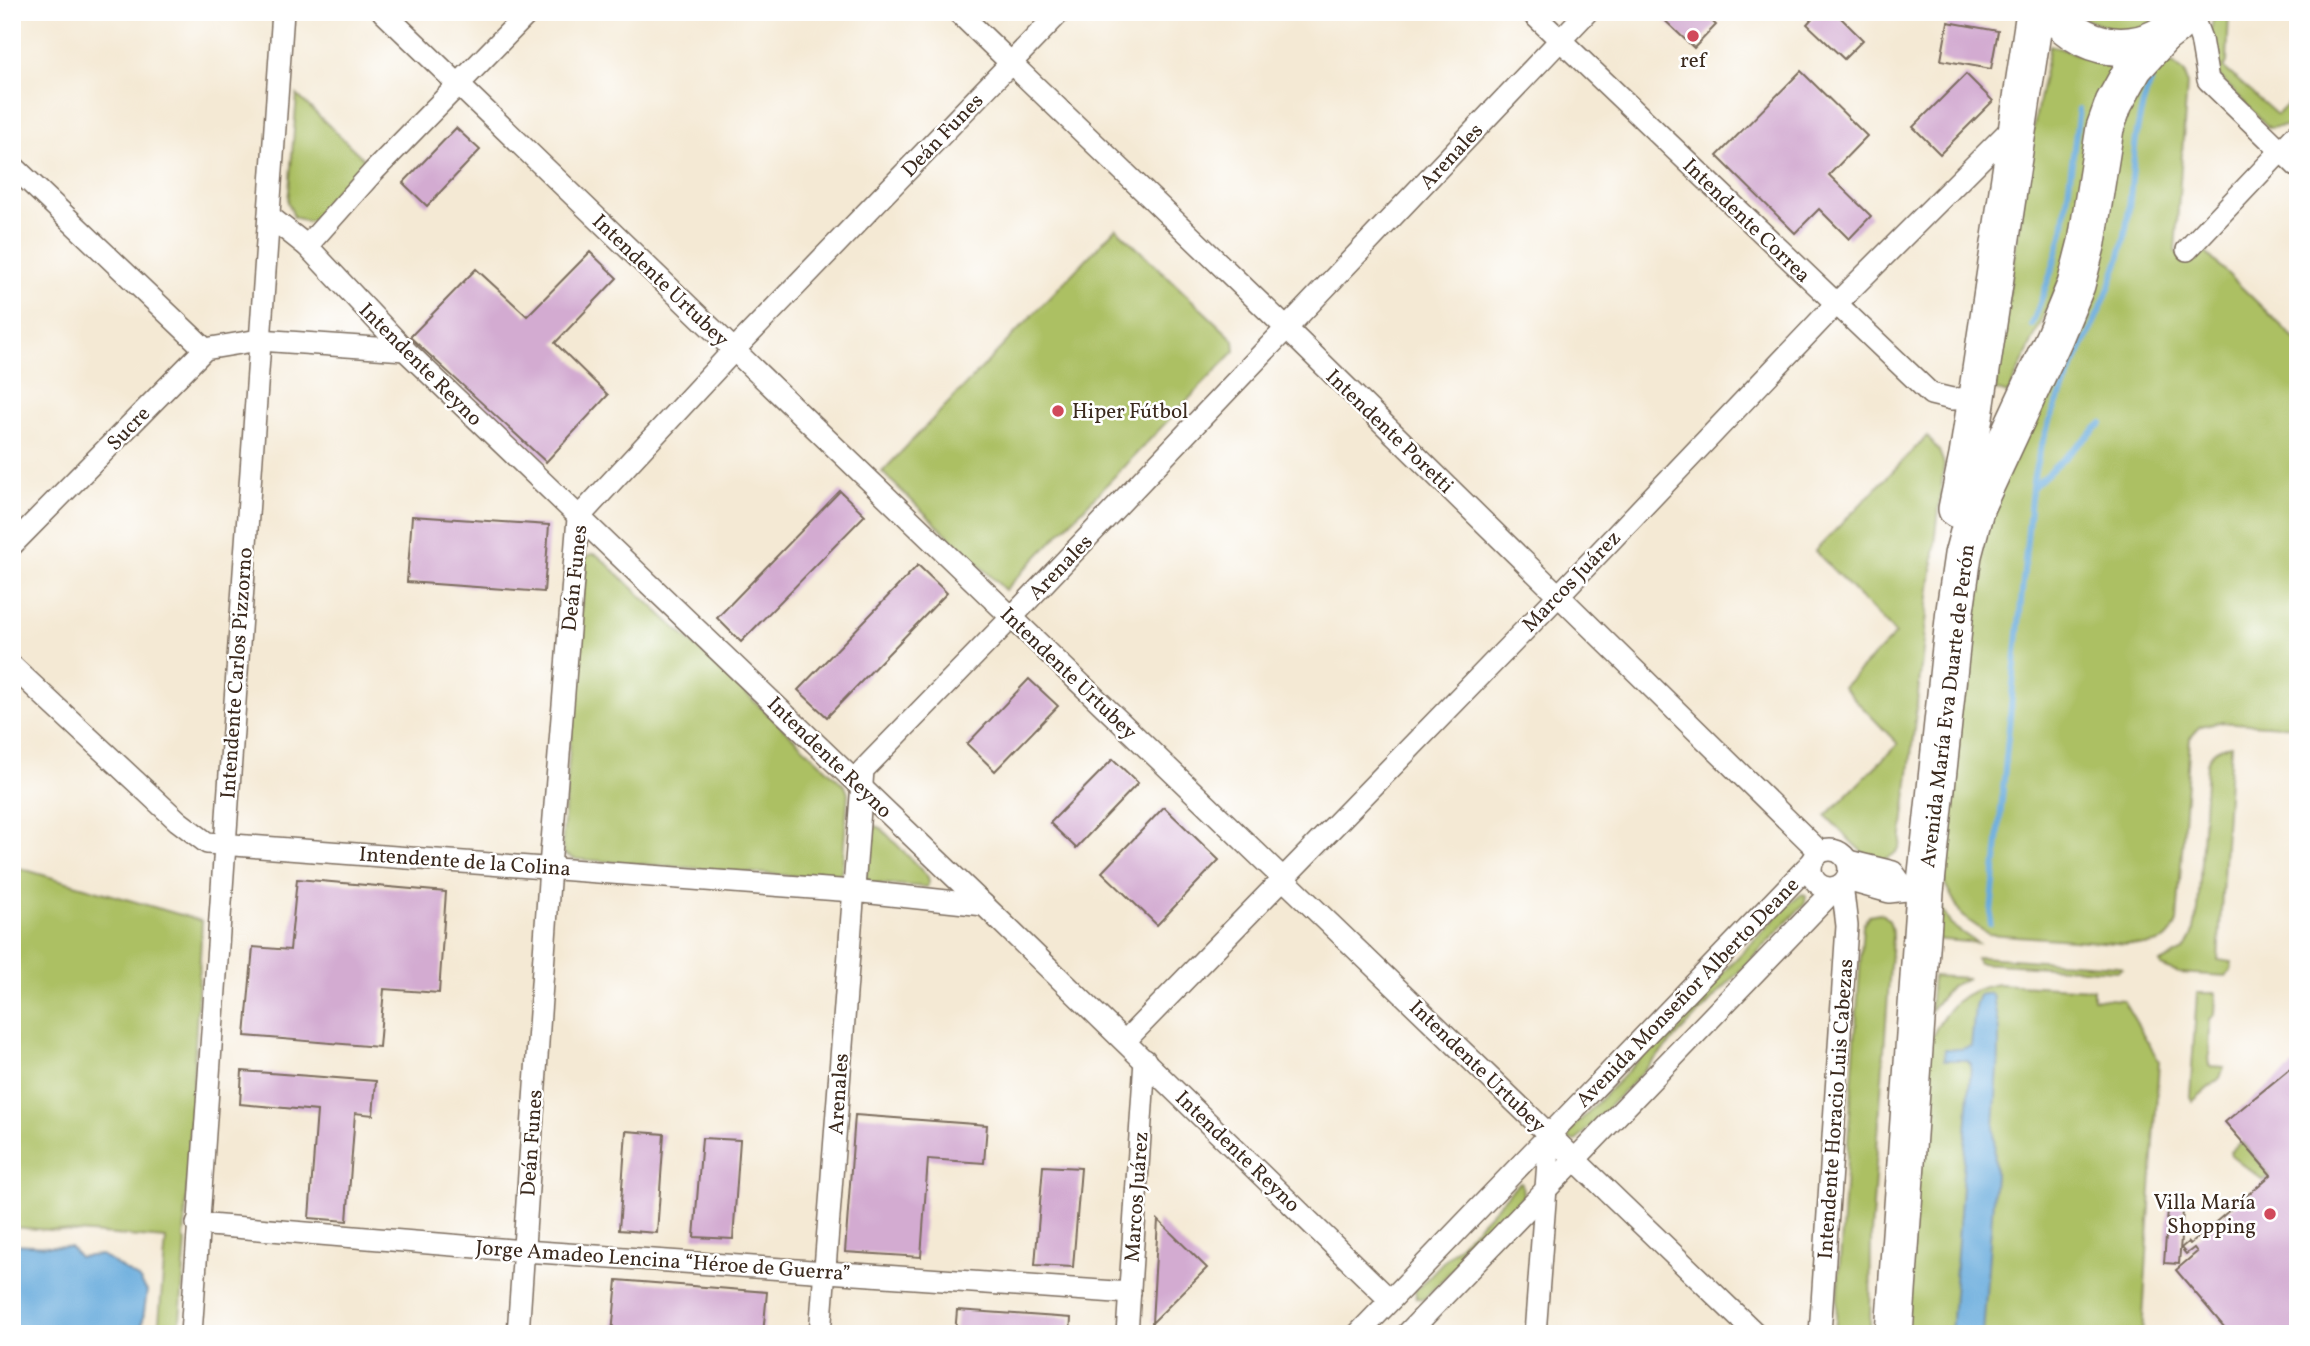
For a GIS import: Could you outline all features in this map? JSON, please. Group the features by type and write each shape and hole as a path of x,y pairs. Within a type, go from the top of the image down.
{"highway":[{"path":"2041,16 2080,37 2107,47 2136,46 2180,20"},
{"name":"Avenida María Eva Duarte de Perón","path":"1894,1334 1929,634 1968,456 2018,122 2041,16"},
{"name":"Avenida María Eva Duarte de Perón","path":"1880,1334 1878,1227 1916,891 1963,555 1976,506 2076,285 2087,242 2105,128 2114,103 2134,67 2180,20"},
{"path":"1977,398 1990,410 2005,413 2020,411"}],"street":[{"name":"Intendente Carlos Pizzorno","path":"191,1334 283,12"},
{"name":"Intendente Urtubey","path":"383,12 1756,1334"},
{"path":"307,246 374,171 529,12"},
{"name":"Intendente Poretti","path":"958,12 1287,329 1558,596 1816,857"},
{"name":"Deán Funes","path":"518,1334 550,867 578,518 734,351 1060,12"},
{"name":"Intendente Correa","path":"1531,12 1931,394 1952,399 1977,398"},
{"name":"Arenales","path":"820,1334 863,769 1012,617 1587,12"},
{"path":"2180,20 2199,30 2208,80 2298,167"},
{"name":"Marcos Juárez","path":"1125,1041 1558,596 1836,304 2018,122"},
{"path":"2187,250 2298,133"},
{"path":"12,165 205,349 259,340 405,350"},
{"name":"Intendente Reyno","path":"269,216 307,246 405,350 1145,1060 1390,1300"},
{"name":"Sucre","path":"12,545 205,349"},
{"name":"Intendente de la Colina","path":"12,666 178,821 207,843 853,891 984,905"},
{"path":"1833,849 1839,851 1843,878 1831,888 1819,885 1812,875 1816,857 1833,849"},
{"name":"Avenida Monseñor Alberto Deane","path":"1358,1334 1816,857"},
{"path":"1843,878 1889,892 1916,891"},
{"name":"Avenida Monseñor Alberto Deane","path":"1407,1334 1843,878"},
{"name":"Intendente Horacio Luis Cabezas","path":"1820,1334 1847,926 1843,878"},
{"name":"Marcos Juárez","path":"1128,1334 1145,1060"},
{"path":"1535,1334 1550,1135"},
{"name":"Jorge Amadeo Lencina “Héroe de Guerra”","path":"197,1224 524,1251 1130,1293"}],"green space":[{"path":"2066,12 2178,12 2136,38"},
{"path":"2215,12 2229,12 2227,62 2224,68 2277,115 2298,94 2298,114 2286,126 2269,128 2218,75 2214,68 2210,44"},
{"path":"2050,45 2121,64 2076,246 2008,394 1995,390 2030,145"},
{"path":"2173,63 2185,73 2187,84 2175,251 2186,261 2200,247 2298,342 2298,727 2218,722 2201,726 2190,738 2177,922 2164,940 2143,945 1988,934 1962,916 1944,882 1967,587 2126,107 2155,66"},
{"path":"297,95 367,162 316,218 308,222 294,217 288,202"},
{"name":"Hiper Fútbol","path":"1116,228 1234,340 1235,351 1005,590 882,472"},
{"path":"1927,436 1939,451 1944,464 1901,844 1892,856 1878,859 1863,853 1826,816 1898,744 1843,687 1896,634 1815,551"},
{"path":"592,554 603,560 845,786 848,793 842,869 839,876 832,879 575,859 564,854 562,845 585,558"},
{"path":"2231,745 2218,960 2232,962 2231,971 2226,976 2178,973 2161,966 2160,963 2183,951 2193,934 2198,910 2207,763 2216,750"},
{"path":"871,827 881,828 928,877 927,887 870,883 866,880 869,832"},
{"path":"12,866 202,921 179,1334 158,1334 166,1239 12,1227"},
{"path":"1802,894 1806,895 1805,903 1576,1141 1569,1140 1568,1133 1788,905"},
{"path":"1941,908 1951,925 1977,943 1934,939"},
{"path":"1879,913 1888,920 1892,938 1871,1234 1870,1334 1835,1334 1863,924 1869,915"},
{"path":"1976,958 2122,968 2117,971 1979,963"},
{"path":"1933,976 1968,978 1951,986 1930,1011"},
{"path":"1998,984 2093,989 2093,998 2123,1000 2159,1061 2142,1334 1901,1334 1930,1040 1956,1002 1974,991"},
{"path":"2197,993 2216,993 2215,1015 2210,1019 2209,1066 2224,1067 2220,1078 2193,1101 2190,1097"},
{"path":"2242,1142 2271,1175 2264,1181 2231,1155 2230,1151"},
{"path":"1520,1182 1523,1196 1424,1299 1417,1298 1415,1291"}],"water":[{"path":"1990,993 1993,996 1999,1031 1999,1055 1994,1125 1995,1174 1983,1334 1951,1334 1971,1064 1967,1060 1944,1060 1945,1049 1971,1046 1979,995"},
{"path":"12,1244 70,1247 79,1257 101,1255 139,1279 147,1291 141,1334 12,1334"}],"building":[{"name":"ref","path":"1656,12 1702,12 1716,25 1694,48"},
{"path":"1818,12 1835,12 1863,40 1844,59 1807,24"},
{"path":"1948,22 1998,31 1991,69 1941,60"},
{"path":"1801,71 1867,136 1829,175 1871,216 1849,239 1819,209 1795,233 1717,156"},
{"path":"1966,74 1993,101 1940,154 1913,127"},
{"path":"456,128 480,150 427,206 403,183"},
{"path":"590,252 617,278 555,343 608,395 546,462 410,337 476,269 527,316"},
{"path":"840,491 865,515 741,642 717,618"},
{"path":"412,516 549,525 544,592 407,582"},
{"path":"918,565 947,593 827,717 798,690"},
{"path":"1029,679 1058,706 995,771 967,744"},
{"path":"1113,759 1138,783 1076,848 1050,823"},
{"path":"1164,807 1219,860 1157,925 1102,872"},
{"path":"297,879 446,892 439,993 384,989 379,1047 245,1036 253,947 290,950"},
{"name":"Villa María Shopping","path":"2298,1062 2298,1334 2230,1334 2176,1270 2197,1252 2194,1248 2186,1254 2181,1248 2188,1242 2190,1244 2271,1175 2225,1122"},
{"path":"242,1071 376,1081 373,1115 355,1113 347,1221 309,1218 317,1111 240,1104"},
{"path":"855,1115 987,1125 984,1163 928,1159 921,1257 845,1252"},
{"path":"626,1131 664,1134 657,1233 619,1230"},
{"path":"702,1138 740,1140 733,1239 694,1237"},
{"path":"1043,1166 1081,1168 1073,1267 1035,1265"},
{"path":"2169,1196 2184,1197 2179,1264 2164,1263"},
{"path":"1158,1220 1207,1268 1152,1323"},
{"path":"617,1280 767,1292 763,1334 612,1334"},
{"path":"957,1310 1071,1318 1070,1334 955,1334"}],"waterway":[{"path":"1990,924 2035,470 2048,425 2104,300 2122,249 2135,143 2151,82"},
{"path":"2032,325 2063,231 2079,109"},
{"path":"2032,488 2102,423"}],"place":[{"name":"ref","path":"1693,36"},
{"name":"Hiper Fútbol","path":"1058,411"},
{"name":"Villa María Shopping","path":"2270,1214"}]}
